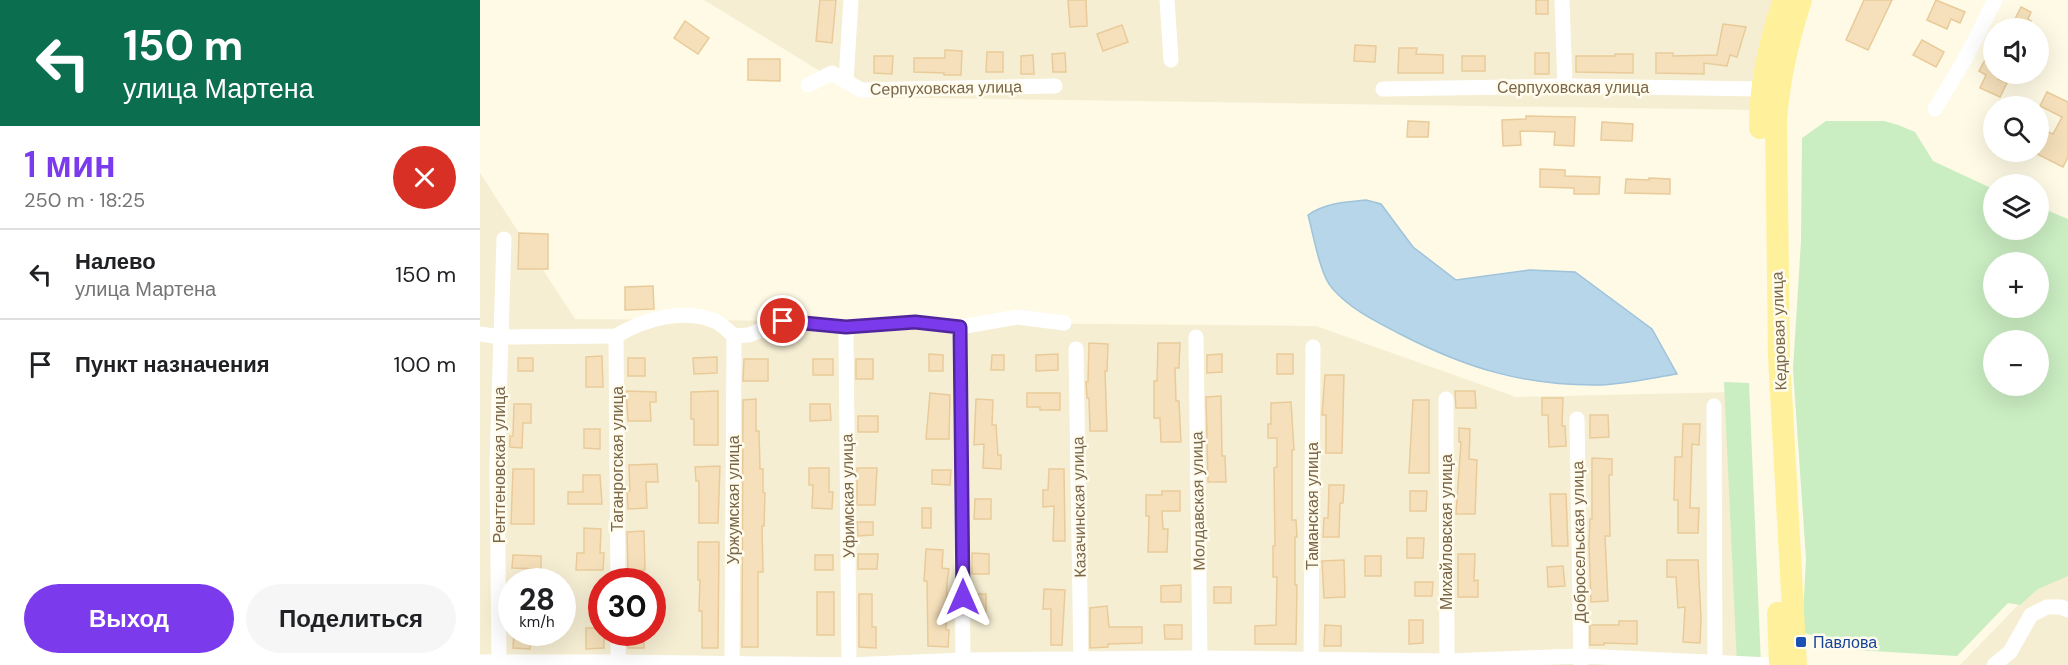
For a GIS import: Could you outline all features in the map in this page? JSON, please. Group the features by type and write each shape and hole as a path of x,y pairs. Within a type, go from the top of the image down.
{"main road":[{"name":"Кедровая улица","path":"1780,665 1761,173 1762,89 1770,44 1784,0"},
{"name":"Кедровая улица","path":"1796,665 1779,357 1776,120 1778,90 1788,38 1800,0"}],"street":[{"path":"846,80 851,0"},
{"path":"1167,0 1172,60"},
{"path":"1562,0 1565,86"},
{"path":"1935,109 1965,59 1995,0"},
{"name":"Серпуховская улица","path":"808,85 832,74 861,90 1055,86"},
{"name":"Серпуховская улица","path":"1383,89 1565,86 1762,89"},
{"name":"Рентгеновская улица","path":"499,664 497,465 504,239"},
{"path":"480,334 500,337 615,336 631,326 660,318 694,315 718,322 734,336 749,335 783,321 846,327 915,322 960,327 1018,317 1064,323"},
{"name":"Уфимская улица","path":"846,327 849,665"},
{"path":"960,327 963,663"},
{"name":"Таганрогская улица","path":"615,336 618,568"},
{"name":"Уржумская улица","path":"732,664 734,336"},
{"name":"Молдавская улица","path":"1196,338 1201,662"},
{"name":"Таманская улица","path":"1311,662 1313,347"},
{"name":"Казачинская улица","path":"1076,349 1081,662"},
{"name":"Михайловская улица","path":"1446,399 1447,663"},
{"path":"1714,406 1715,663"},
{"name":"Добросельская улица","path":"1577,419 1581,660"},
{"path":"1994,665 2010,652 2031,615 2047,607 2061,607 2068,610"},
{"path":"618,646 618,663"},
{"path":"480,662 499,664 849,665 1081,662 1447,663 1581,660 1770,665"}],"shaded area":[{"path":"704,0 1779,0 1757,110 862,97"},
{"path":"480,173 575,319 1316,326 1516,397 1736,392 1747,665 480,665"},
{"path":"2068,566 2068,665 1960,665 2046,576"}],"green space":[{"path":"1826,121 1884,121 1915,132 1933,161 1983,184 1983,240 2049,240 2049,211 2068,219 2068,576 2038,589 2020,605 2008,603 1957,656 1855,650 1802,632 1806,559 1793,369 1801,241 1802,138"},
{"path":"1724,382 1749,383 1761,665 1737,665"}],"water":[{"path":"1366,200 1381,204 1413,247 1456,280 1530,270 1575,272 1652,329 1677,374 1600,385 1521,378 1496,373 1448,356 1372,319 1347,302 1328,282 1320,264 1308,215 1343,202"}],"building":[{"path":"820,0 836,0 832,43 816,41"},
{"path":"1068,0 1086,0 1087,26 1070,27"},
{"path":"1536,0 1548,0 1548,14 1536,14"},
{"path":"1864,0 1892,0 1868,50 1846,40"},
{"path":"1936,0 1965,12 1960,23 1951,19 1947,29 1927,20"},
{"path":"2021,7 2031,12 2028,18 2016,18"},
{"path":"685,21 709,38 698,54 674,38"},
{"path":"1723,24 1746,27 1737,57 1730,55 1727,66 1704,63 1704,74 1656,73 1656,53 1673,53 1673,56 1717,55"},
{"path":"1122,25 1128,42 1103,51 1097,34"},
{"path":"1922,40 1944,52 1936,67 1913,55"},
{"path":"1355,45 1376,46 1375,62 1354,61"},
{"path":"1399,48 1417,48 1416,54 1443,55 1443,73 1398,73"},
{"path":"945,50 962,51 961,75 914,72 914,58 945,58"},
{"path":"987,52 1003,52 1003,72 986,72"},
{"path":"1065,53 1066,72 1053,72 1052,54"},
{"path":"1535,53 1549,53 1549,74 1535,74"},
{"path":"1615,54 1633,54 1633,73 1576,72 1576,56 1615,56"},
{"path":"1033,55 1034,74 1021,74 1021,56"},
{"path":"874,56 893,56 892,74 874,73"},
{"path":"1462,56 1485,56 1485,71 1462,71"},
{"path":"748,59 780,59 780,81 748,80"},
{"path":"1983,82 1983,84 2006,84 2000,96 1980,88"},
{"path":"2047,92 2068,102 2068,157 2063,167 2049,160 2049,132 2053,134 2062,117 2049,110 2049,96 2045,96"},
{"path":"1526,116 1575,117 1574,146 1554,145 1555,132 1520,131 1521,145 1503,146 1502,120 1526,119"},
{"path":"1408,121 1429,122 1428,137 1407,137"},
{"path":"1602,122 1633,124 1632,141 1601,140"},
{"path":"1540,169 1565,170 1565,176 1600,177 1599,194 1574,194 1574,188 1540,187"},
{"path":"1649,178 1670,179 1670,194 1625,193 1626,179 1649,180"},
{"path":"519,233 548,234 548,269 518,269"},
{"path":"653,286 654,309 625,310 625,287"},
{"path":"1089,343 1108,344 1107,371 1105,371 1107,431 1090,431 1086,382 1088,382"},
{"path":"1158,343 1180,343 1179,368 1175,368 1181,442 1161,442 1160,418 1154,418 1154,381 1157,381"},
{"path":"929,354 943,355 943,371 929,371"},
{"path":"1058,354 1058,370 1036,371 1036,355"},
{"path":"1222,354 1222,372 1207,373 1207,355"},
{"path":"1277,354 1293,354 1293,374 1277,374"},
{"path":"992,355 1004,355 1004,370 991,370"},
{"path":"602,356 603,387 586,387 586,357"},
{"path":"717,357 717,373 694,374 693,358"},
{"path":"518,358 533,358 533,371 518,371"},
{"path":"628,358 645,358 645,376 628,376"},
{"path":"744,359 768,359 768,381 743,381"},
{"path":"813,359 833,359 833,375 813,375"},
{"path":"856,359 873,359 873,379 856,379"},
{"path":"1325,375 1344,375 1342,453 1326,453 1326,415 1322,415"},
{"path":"626,391 656,392 656,402 650,402 651,421 628,421"},
{"path":"718,391 718,445 694,445 691,392"},
{"path":"1455,391 1475,391 1476,408 1456,408"},
{"path":"930,393 950,395 949,439 926,439"},
{"path":"1027,393 1060,393 1060,410 1040,410 1040,407 1027,407"},
{"path":"1221,396 1222,456 1225,456 1226,482 1208,482 1206,397"},
{"path":"1542,398 1563,398 1562,426 1565,426 1566,446 1549,447 1548,415 1542,415"},
{"path":"756,399 756,431 759,431 760,469 763,469 763,492 765,493 764,526 762,526 763,572 758,572 758,647 742,647 743,400"},
{"path":"976,399 993,400 992,425 996,425 1001,469 983,468 984,444 974,445"},
{"path":"1413,400 1429,400 1429,473 1409,473"},
{"path":"1291,402 1294,450 1292,450 1292,520 1296,520 1297,537 1295,537 1296,644 1255,644 1255,626 1276,625 1277,577 1273,577 1273,546 1275,546 1274,468 1277,467 1277,438 1268,438 1271,403"},
{"path":"514,404 531,404 531,423 523,423 522,448 510,447 510,436 513,436"},
{"path":"810,404 830,404 831,420 810,421"},
{"path":"1590,415 1608,415 1609,437 1590,438"},
{"path":"858,416 878,416 878,432 858,432"},
{"path":"1683,424 1700,424 1699,445 1692,444 1690,508 1699,508 1698,533 1678,533 1678,500 1674,500 1675,457 1682,457"},
{"path":"1459,428 1470,429 1469,459 1477,460 1475,514 1456,514 1461,442 1459,442"},
{"path":"584,429 600,429 600,449 584,448"},
{"path":"1592,458 1612,459 1612,475 1609,475 1610,536 1605,536 1608,601 1591,602 1589,545 1590,519 1592,519"},
{"path":"657,464 658,482 646,482 647,508 628,509 629,465"},
{"path":"720,466 718,523 699,523 699,481 696,481 695,467"},
{"path":"809,468 829,468 829,492 833,492 832,509 812,508 813,485 809,485"},
{"path":"857,468 877,468 875,505 857,505"},
{"path":"513,469 534,469 534,524 511,524"},
{"path":"1049,469 1064,469 1065,541 1053,541 1054,506 1043,507 1043,490 1048,490"},
{"path":"932,470 951,470 950,485 932,484"},
{"path":"583,475 600,475 602,504 568,504 568,492 583,492"},
{"path":"1329,485 1344,485 1343,503 1340,503 1339,537 1323,537 1324,518 1328,518"},
{"path":"1162,491 1180,491 1180,511 1162,511 1163,529 1168,529 1167,552 1148,552 1149,516 1146,516 1146,495 1162,495"},
{"path":"1410,491 1427,491 1426,511 1410,511"},
{"path":"1550,494 1566,494 1568,546 1552,546"},
{"path":"975,499 991,499 991,519 974,519"},
{"path":"922,508 931,508 931,528 922,528"},
{"path":"857,522 873,522 873,535 858,536"},
{"path":"584,528 601,529 600,553 604,553 603,568 576,570 577,553 584,553"},
{"path":"644,531 645,568 628,568 627,532"},
{"path":"1407,538 1424,538 1423,558 1407,558"},
{"path":"698,542 719,542 718,648 702,648"},
{"path":"926,549 943,550 942,568 949,569 946,630 949,630 948,647 928,646 927,581 924,581"},
{"path":"972,553 989,554 989,574 972,574"},
{"path":"858,554 878,554 877,569 858,569"},
{"path":"1458,554 1475,554 1474,581 1478,580 1478,597 1458,597"},
{"path":"513,555 541,556 541,568 512,568"},
{"path":"815,555 833,555 833,570 815,570"},
{"path":"1365,556 1381,556 1381,576 1365,576"},
{"path":"1344,560 1345,597 1324,598 1322,561"},
{"path":"1667,560 1698,560 1700,643 1683,642 1685,607 1678,608 1676,577 1667,577"},
{"path":"1563,566 1565,586 1548,587 1547,567"},
{"path":"1415,582 1433,582 1432,596 1415,596"},
{"path":"1181,585 1181,602 1161,602 1161,586"},
{"path":"1214,587 1231,587 1231,603 1214,603"},
{"path":"1044,589 1065,590 1062,645 1051,645 1051,609 1043,609"},
{"path":"817,592 834,592 834,635 817,635"},
{"path":"859,594 872,594 872,627 876,627 876,648 859,647"},
{"path":"975,594 986,594 986,612 975,612"},
{"path":"1107,606 1109,627 1142,627 1142,643 1108,644 1108,647 1090,648 1090,608"},
{"path":"1409,620 1423,620 1423,643 1409,644"},
{"path":"1619,621 1637,621 1637,644 1590,645 1590,625 1619,625"},
{"path":"1164,625 1182,625 1182,639 1165,639"},
{"path":"1325,625 1341,626 1341,646 1324,646"},
{"path":"586,628 588,628 588,646 604,646 604,648 586,649"},
{"path":"513,646 530,646 530,649 513,648"},
{"path":"628,646 644,646 644,648 628,648"}],"place":[{"name":"Павлова","path":"1801,642"}],"route":[{"path":"783,321 846,327 915,322 960,327 963,597"}]}
